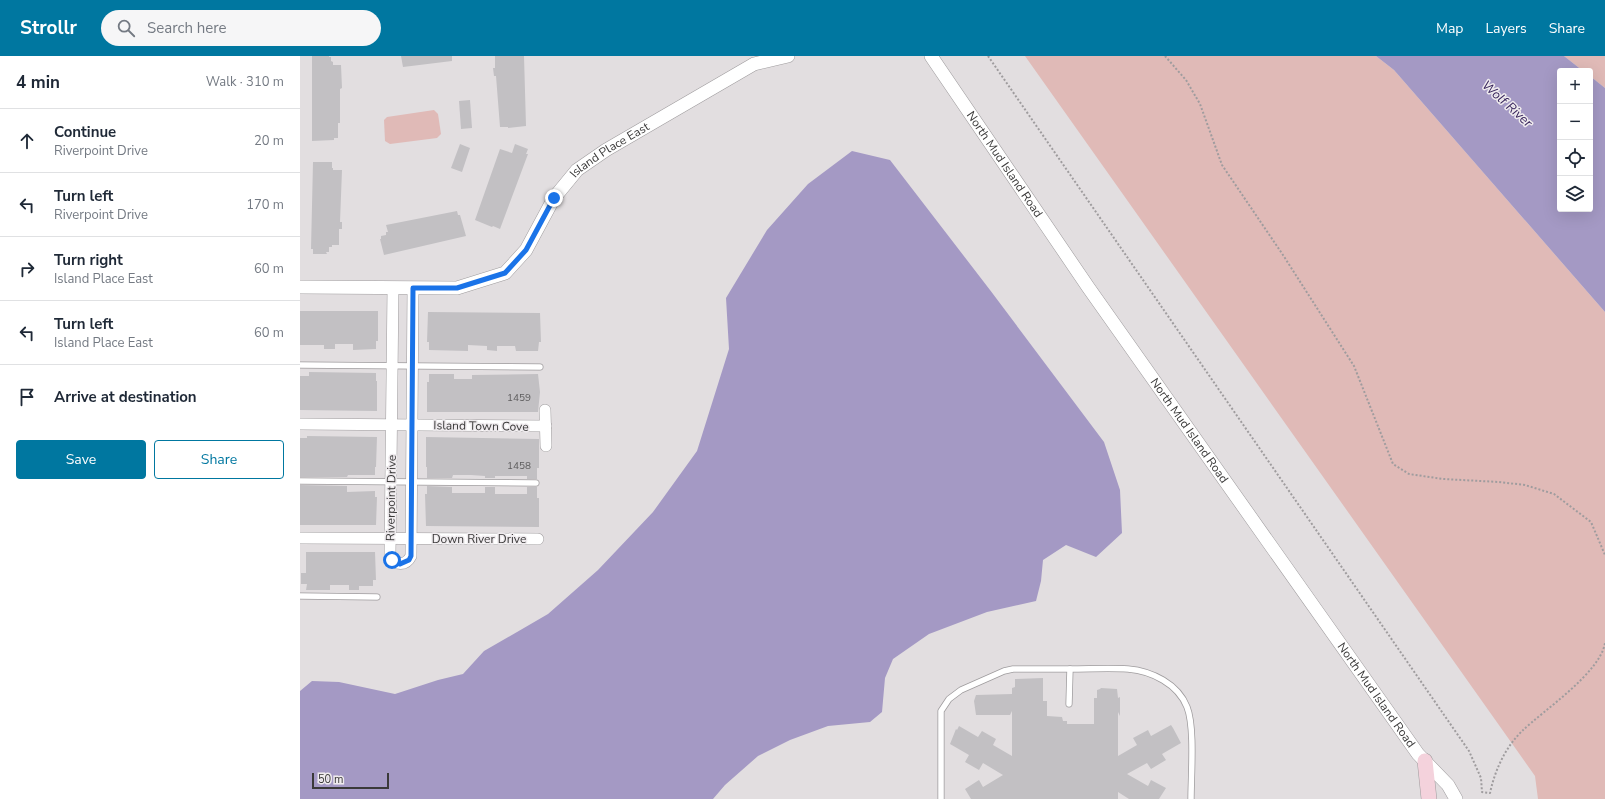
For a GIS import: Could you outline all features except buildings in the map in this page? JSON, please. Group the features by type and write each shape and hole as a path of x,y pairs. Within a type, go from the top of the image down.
{"main road":[{"path":"1425,761 1429,799"}],"street":[{"name":"Island Place East","path":"300,287 457,288 505,273 526,250 554,198 577,170 606,150 754,64 788,56"},
{"name":"North Mud Island Road","path":"931,56 1088,287 1418,754 1448,785 1456,799"},
{"name":"Riverpoint Drive","path":"393,288 390,556 396,563 400,564 409,560 411,556 413,288"},
{"name":"Island Town Cove","path":"546,410 546,446"},
{"name":"Island Town Cove","path":"300,424 546,426"},
{"name":"Down River Drive","path":"300,538 538,539"}],"lane":[{"path":"300,365 540,367"},
{"path":"300,481 536,483"},
{"path":"300,596 377,597"},
{"path":"941,799 941,711 949,699 961,690 1004,671 1013,669 1129,669 1161,678 1172,686 1182,698 1187,708 1191,725 1192,799"},
{"path":"1069,704 1070,669"}],"path":[{"path":"988,56 1469,751 1481,778 1482,792 1490,793 1493,780 1502,758 1522,732 1583,678 1604,651 1605,643"},
{"path":"1165,56 1186,80 1200,104 1222,165 1283,255 1354,366 1393,464 1409,474 1443,479 1525,485 1554,494 1592,522 1605,555"}],"shaded area":[{"path":"1025,56 1376,56 1394,70 1605,312 1605,799 1538,799 1535,776"},
{"path":"1564,56 1605,56 1605,88 1593,78 1593,68 1579,68"},
{"path":"434,110 438,114 441,134 437,138 390,144 385,141 384,120 387,117"}],"water":[{"name":"Wolf River","path":"1376,56 1564,56 1579,68 1557,68 1557,212 1593,212 1593,78 1605,88 1605,312 1394,70"},
{"path":"852,151 890,160 1104,442 1120,490 1122,533 1096,557 1066,545 1043,560 1041,581 1036,601 987,612 929,634 893,659 885,678 882,712 870,722 828,726 790,740 758,756 725,785 713,799 300,799 300,691 312,681 339,682 395,694 438,680 463,674 484,651 548,614 598,570 653,512 697,451 729,349 726,298 767,230 808,184"}],"route":[{"path":"392,560 400,564 405,563 411,556 413,288 457,288 505,273 526,250 554,198"}]}
